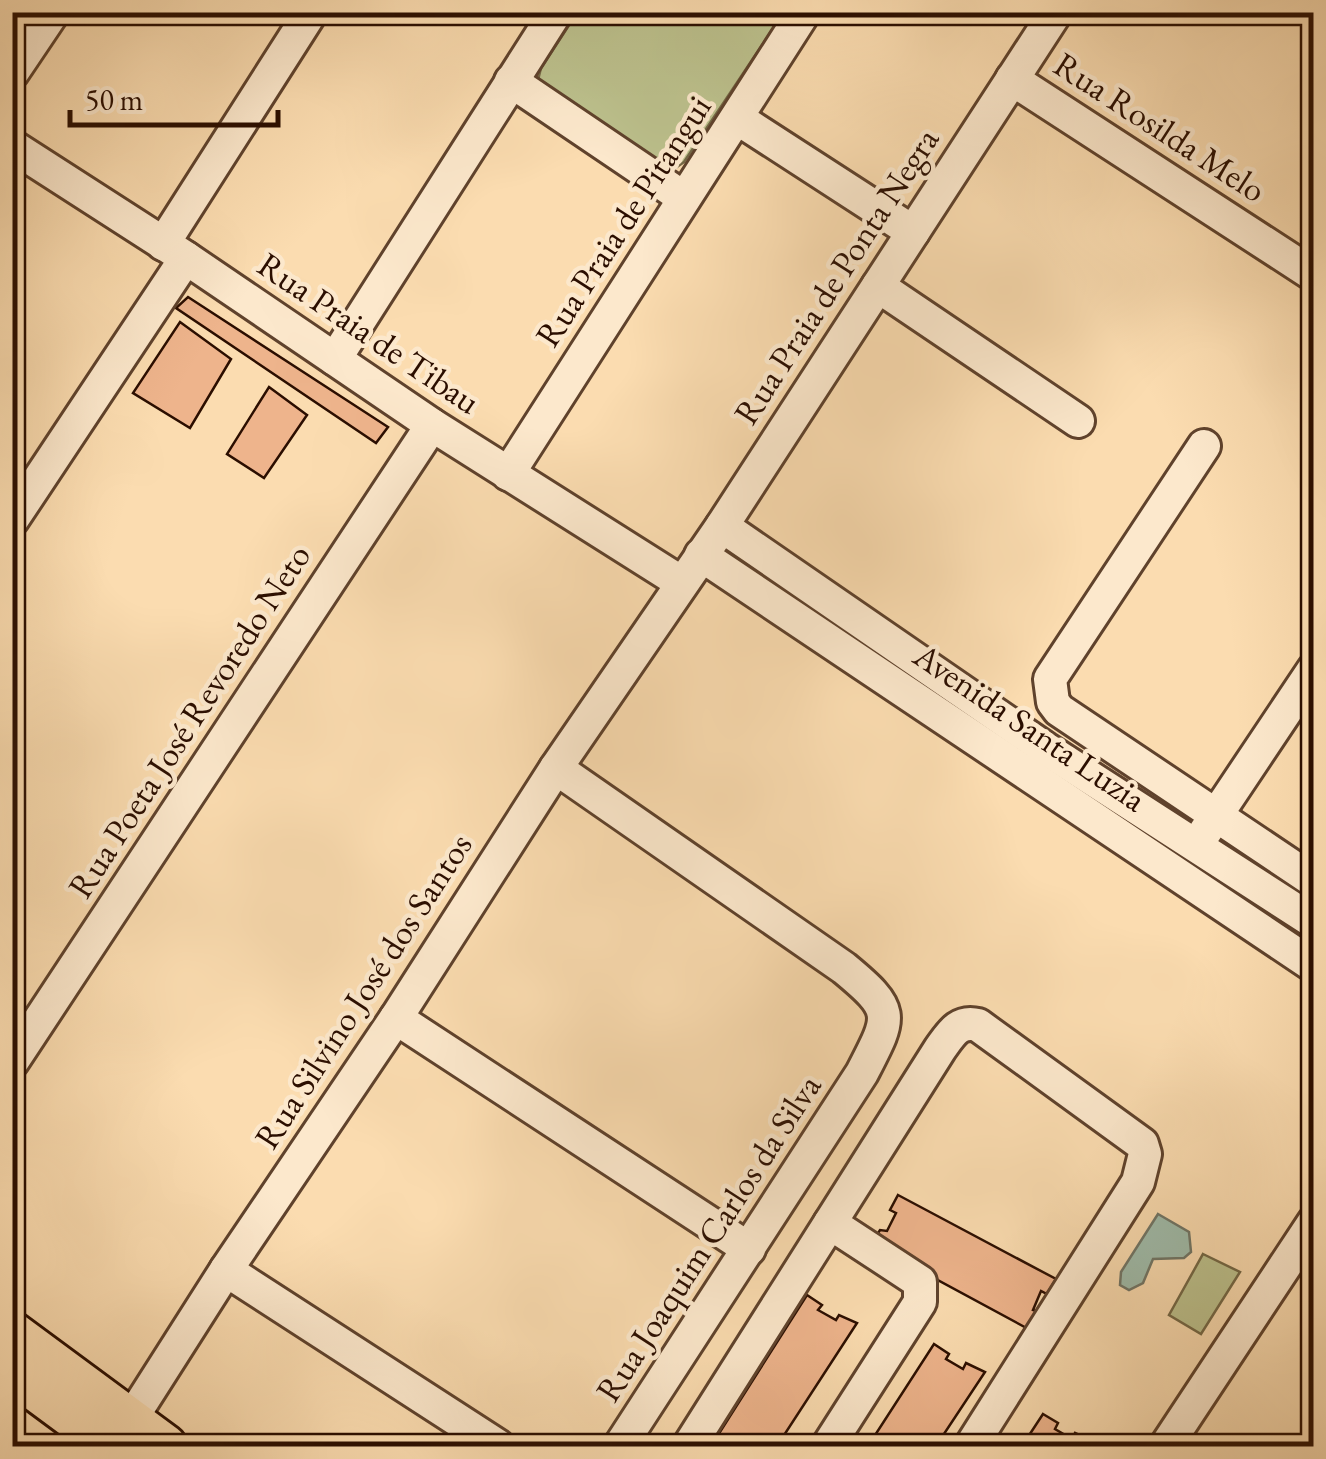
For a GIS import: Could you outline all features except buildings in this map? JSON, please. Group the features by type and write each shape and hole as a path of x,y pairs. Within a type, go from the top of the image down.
{"main road":[{"path":"12,1333 118,1438"},
{"path":"12,1372 118,1438 164,1446"}],"street":[{"path":"12,73 53,12"},
{"path":"12,520 174,251 311,12"},
{"path":"335,358 556,12"},
{"name":"Rua Praia de Pitangui","path":"508,474 804,12"},
{"name":"Rua Praia de Ponta Negra","path":"682,583 1056,12"},
{"name":"Rua Rosilda Melo","path":"1012,79 1314,274"},
{"path":"512,81 684,198"},
{"path":"737,118 913,232"},
{"name":"Rua Praia de Tibau","path":"12,146 432,425 682,583"},
{"path":"878,286 1078,422"},
{"name":"Rua Poeta José Revoredo Neto","path":"12,1062 432,425"},
{"path":"1204,446 1050,679 1050,692 1059,710 1314,881"},
{"name":"Avenida Santa Luzia","path":"722,526 1046,749 1314,922"},
{"name":"Avenida Santa Luzia","path":"701,555 1314,966"},
{"name":"Rua Silvino José dos Santos","path":"118,1438 556,768 682,583"},
{"path":"1196,846 1314,669"},
{"name":"Rua Joaquim Carlos da Silva","path":"556,768 866,986 884,1006 886,1015 862,1073 620,1446"},
{"path":"396,1018 749,1250"},
{"path":"689,1446 940,1049 956,1028 967,1023 978,1025 1142,1144 1145,1154 1138,1182 971,1446"},
{"path":"1166,1446 1314,1222"},
{"path":"828,1446 920,1302 922,1291 920,1282 830,1223"},
{"path":"226,1270 498,1446"}],"green space":[{"path":"775,12 774,27 684,162 674,169 668,169 538,80 541,68 577,13"},
{"path":"1203,1254 1240,1272 1201,1334 1169,1315"}],"shaded area":[{"path":"1158,1214 1189,1232 1191,1252 1184,1258 1153,1259 1143,1283 1129,1290 1120,1285 1121,1272"}]}
